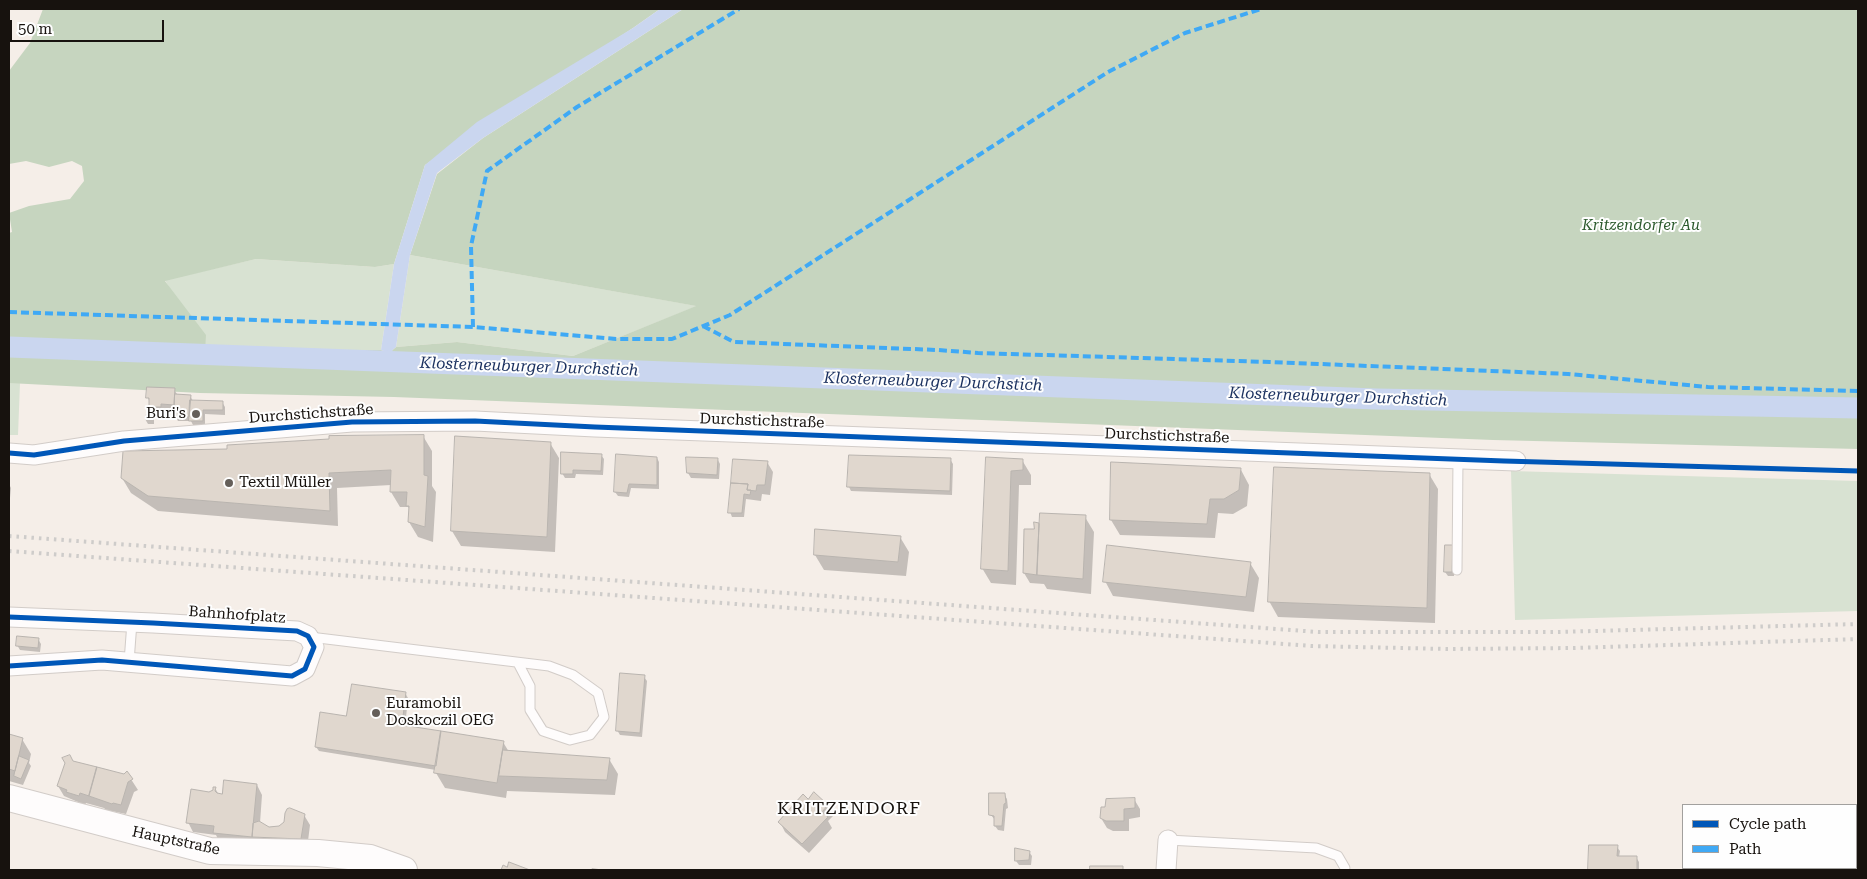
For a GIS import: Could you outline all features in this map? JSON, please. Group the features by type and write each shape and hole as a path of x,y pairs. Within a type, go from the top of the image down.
{"main road":[{"name":"Hauptstraße","path":"9,798 161,840 210,851 318,853 362,857 404,870"}],"street":[{"name":"Durchstichstraße","path":"9,453 34,454 124,441 352,422 474,421 1516,461"},
{"name":"Bahnhofplatz","path":"9,617 297,631 308,636"},
{"path":"9,666 102,660 292,676 305,669 314,647 308,636"},
{"path":"1166,870 1168,840"}],"lane":[{"path":"1457,570 1458,459"},
{"path":"129,662 132,622"},
{"path":"308,636 518,662 549,666 573,675 598,692 604,717 590,736 570,740 543,731 530,710 530,686 518,662"},
{"path":"1168,840 1316,848 1338,856 1345,868"}],"green space":[{"name":"Kritzendorfer Au","path":"43,9 660,9 425,165 394,264 375,267 256,259 165,281 206,335 205,351 381,350 389,353 396,347 457,342 573,356 696,306 410,255 437,174 483,138 683,9 1858,9 1858,449 1493,440 394,397 200,393 9,383 9,233 12,232 9,213 29,206 70,199 84,181 82,166 72,161 49,167 26,161 9,164 9,71 30,43"},
{"path":"410,255 697,306 573,356 457,342 396,347"},
{"path":"256,259 375,267 394,264 381,350 204,351 165,280"},
{"path":"9,383 20,383 18,435 9,435"},
{"path":"1511,471 1858,481 1858,611 1515,620"}],"water":[{"path":"660,9 683,9 483,138 437,173 410,255 396,347 389,353 381,350 394,264 425,165 477,122 633,28"}],"building":[{"path":"147,387 175,388 174,405 161,404 161,407 149,407 149,398 146,398"},
{"path":"175,394 191,395 189,417 174,416"},
{"name":"Buri's","path":"190,400 223,401 223,410 203,410 203,421 189,421"},
{"name":"Textil Müller","path":"424,435 424,475 428,476 425,527 408,522 409,506 406,506 407,492 390,492 391,470 329,473 330,511 148,496 121,478 123,451 227,449 227,445 329,439 329,436"},
{"path":"455,436 551,442 547,537 451,531"},
{"path":"561,452 602,454 601,471 573,470 573,474 561,474"},
{"path":"616,454 657,457 657,485 629,484 627,493 614,492"},
{"path":"849,455 951,458 950,491 847,487"},
{"path":"686,457 718,458 717,475 687,473"},
{"path":"986,457 1023,459 1023,470 1011,471 1008,571 981,569"},
{"path":"733,459 768,461 765,485 757,485 756,491 747,490 748,484 731,483"},
{"path":"1111,462 1241,468 1239,490 1224,499 1210,499 1207,524 1110,520"},
{"path":"1274,467 1430,473 1427,608 1268,602"},
{"path":"731,483 748,484 747,490 751,490 750,495 744,494 742,513 728,513"},
{"path":"1040,513 1086,515 1083,579 1037,575"},
{"path":"1034,522 1039,523 1037,575 1023,573 1024,529 1034,529"},
{"path":"815,529 901,536 898,562 814,555"},
{"path":"1107,545 1251,562 1246,597 1103,582"},
{"path":"1445,545 1453,545 1452,572 1444,572"},
{"path":"17,636 39,638 38,648 16,646"},
{"path":"620,673 645,675 640,733 616,731"},
{"path":"352,684 406,692 402,725 441,731 436,766 315,747 320,712 346,716"},
{"path":"441,731 504,741 497,783 434,773"},
{"path":"9,734 23,738 15,771 9,769"},
{"path":"503,750 610,758 607,780 499,776"},
{"path":"70,755 73,761 97,767 89,796 80,793 79,796 66,792 67,790 57,786 65,763 62,758"},
{"path":"19,756 29,760 21,779 14,776"},
{"path":"97,767 124,774 127,771 133,779 128,782 121,805 89,796"},
{"path":"224,780 257,784 252,837 213,833 214,826 186,823 191,789 209,792 213,790 213,787 216,787 215,791 222,794"},
{"path":"814,792 828,805 822,812 828,817 802,844 778,822 803,794 808,799"},
{"path":"989,793 1005,793 1006,803 1004,804 1002,826 994,826 994,816 989,815"},
{"path":"1135,798 1135,808 1124,809 1124,821 1106,821 1100,818 1101,807 1105,807 1106,799"},
{"path":"290,808 305,814 301,839 252,837 253,823 259,821 269,827 279,826 284,822 285,813"},
{"path":"1589,845 1618,845 1617,856 1637,856 1637,870 1588,870"},
{"path":"1015,848 1030,851 1029,860 1015,861"},
{"path":"509,862 530,870 501,870 503,865 507,867"},
{"path":"1090,866 1123,866 1123,870 1090,870"}],"waterway":[{"path":"388,361 390,346"},
{"name":"Klosterneuburger Durchstich","path":"9,347 1376,399 1858,408"}],"railway":[{"path":"9,536 1318,632 1556,632 1858,624"},
{"path":"9,551 1312,646 1447,649 1574,648 1858,639"}],"marked path":[{"path":"473,327 471,246 487,171 577,107 739,9"},
{"path":"9,312 473,327 616,339 672,339 730,315 1108,72 1185,33 1261,9"},
{"path":"703,326 734,342 978,353 1568,374 1708,387 1858,391"}],"cycle path":[{"path":"9,453 34,455 124,441 352,422 475,421 1504,461 1858,471"},
{"path":"9,617 297,631 308,636 314,647 305,669 292,676 102,660 9,666"}],"place":[{"name":"Buri's","path":"196,414"},
{"name":"Textil Müller","path":"229,483"},
{"name":"Euramobil Doskoczil OEG","path":"376,713"}],"district":[{"name":"KRITZENDORF","path":"849,809"}]}
